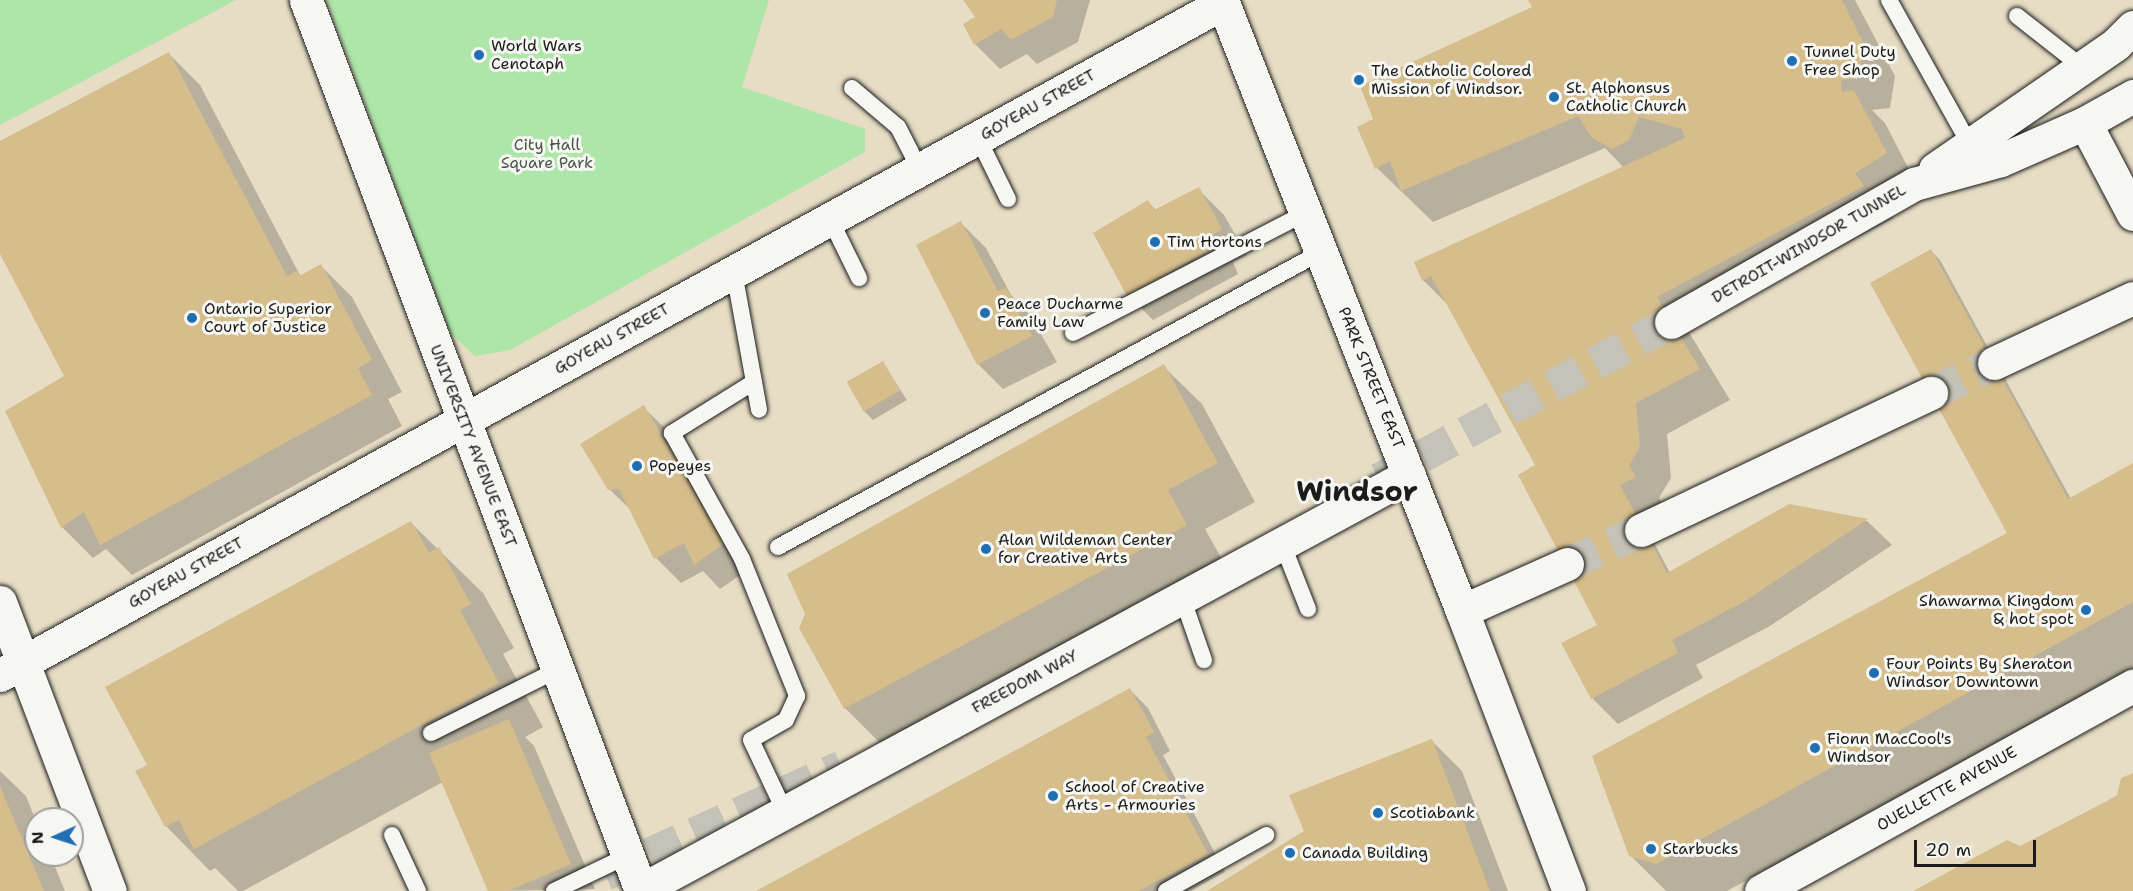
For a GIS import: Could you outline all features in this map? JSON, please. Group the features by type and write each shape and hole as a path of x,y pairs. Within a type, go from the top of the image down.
{"street":[{"name":"UNIVERSITY AVENUE EAST","path":"306,0 641,890"},
{"name":"GOYEAU STREET","path":"11,669 1225,1"},
{"name":"PARK STREET EAST","path":"1225,1 1305,213 1462,611 1569,891"},
{"path":"1914,184 2082,67 2133,27"},
{"name":"DETROIT-WINDSOR TUNNEL","path":"1671,322 1914,184 2001,160 2085,123 2133,96"},
{"path":"2085,123 2133,214"},
{"path":"1994,363 2133,298"},
{"path":"1641,530 1931,393"},
{"name":"FREEDOM WAY","path":"641,890 1409,475"},
{"path":"1462,611 1566,564"},
{"path":"0,602 11,669 110,891"},
{"name":"OUELLETTE AVENUE","path":"1761,891 2133,686"}],"lane":[{"path":"1889,0 1970,145"},
{"path":"2017,16 2082,67"},
{"path":"852,88 898,127 920,170"},
{"path":"978,138 1008,200"},
{"path":"1073,333 1305,213"},
{"path":"830,219 859,278"},
{"path":"778,547 1321,252"},
{"path":"734,272 759,410"},
{"path":"754,382 672,433 742,559 797,696 786,720 751,740 785,812"},
{"path":"1282,543 1308,609"},
{"path":"1182,597 1204,660"},
{"path":"431,733 557,670"},
{"path":"392,835 418,891"},
{"path":"1166,891 1266,836"},
{"path":"554,891 627,856"}],"shaded area":[{"path":"0,0 2133,0 2133,891 0,891"}],"green space":[{"path":"0,0 236,0 0,125"},
{"name":"City Hall Square Park","path":"327,0 769,0 742,87 865,129 865,152 510,350 475,356 450,333"}],"building":[{"path":"963,0 1057,0 1053,17 1011,40 1001,29 974,45 963,24 975,17"},
{"path":"1528,0 1842,0 1864,44 1859,78 1841,80 1842,92 1854,90 1887,153 1855,173 1864,186 1657,297 1700,369 1636,403 1640,446 1629,466 1636,477 1620,485 1667,573 1789,504 1868,519 1745,601 1672,640 1678,653 1591,699 1561,643 1597,625 1518,475 1535,465 1431,276 1422,281 1414,262 1685,138 1682,129 1639,117 1629,140 1612,149 1592,138 1578,116 1401,191 1390,161 1375,169 1357,127 1373,119 1360,86 1532,7"},
{"name":"Ontario Superior Court of Justice","path":"169,52 287,276 297,271 299,276 321,264 372,360 358,368 372,395 100,545 84,512 61,528 5,411 64,376 0,254 0,141"},
{"name":"Tim Hortons","path":"1199,187 1222,229 1209,237 1213,248 1127,296 1093,233 1148,200 1154,210"},
{"name":"Peace Ducharme Family Law","path":"961,221 998,291 1006,288 1032,336 977,365 916,245"},
{"name":"Four Points By Sheraton Windsor Downtown","path":"1931,249 2068,499 2133,463 2133,602 1656,864 1629,856 1592,756 2007,533 1870,283"},
{"path":"883,361 900,390 864,411 847,382"},
{"name":"Alan Wildeman Center for Creative Arts","path":"1164,364 1218,463 1168,490 1187,525 844,709 799,628 805,614 787,574"},
{"name":"Popeyes","path":"644,405 725,543 694,565 684,543 654,559 619,489 608,490 580,444"},
{"path":"411,521 429,553 439,547 471,604 460,610 499,683 194,849 179,820 165,827 135,771 147,765 105,687"},
{"name":"School of Creative Arts - Armouries","path":"1130,688 1154,732 1146,737 1208,854 1139,891 756,891"},
{"path":"509,719 571,864 508,891 488,891 429,753"},
{"name":"Scotiabank","path":"1432,739 1490,891 1207,891 1304,831 1289,795"},
{"path":"2133,773 2133,891 1913,891 2007,840 2020,846 2107,801 2117,795 2121,778"},
{"path":"0,786 24,843 24,867 34,867 44,891 0,891"}],"tunnel":[{"path":"1379,479 1671,322"},
{"path":"1931,393 1994,363"},
{"path":"1567,564 1641,530"},
{"path":"605,874 842,766"}],"place":[{"name":"World Wars Cenotaph","path":"479,55"},
{"name":"Tunnel Duty Free Shop","path":"1792,61"},
{"name":"The Catholic Colored Mission of Windsor.","path":"1359,80"},
{"name":"St. Alphonsus Catholic Church","path":"1554,97"},
{"name":"Tim Hortons","path":"1155,242"},
{"name":"Peace Ducharme Family Law","path":"985,313"},
{"name":"Ontario Superior Court of Justice","path":"192,318"},
{"name":"Popeyes","path":"637,466"},
{"name":"Alan Wildeman Center for Creative Arts","path":"986,549"},
{"name":"Shawarma Kingdom & hot spot","path":"2086,610"},
{"name":"Four Points By Sheraton Windsor Downtown","path":"1874,673"},
{"name":"Fionn MacCool's Windsor","path":"1815,748"},
{"name":"School of Creative Arts - Armouries","path":"1053,796"},
{"name":"Scotiabank","path":"1378,813"},
{"name":"Starbucks","path":"1651,849"},
{"name":"Canada Building","path":"1290,853"}],"district":[{"name":"Windsor","path":"1357,491"}]}
